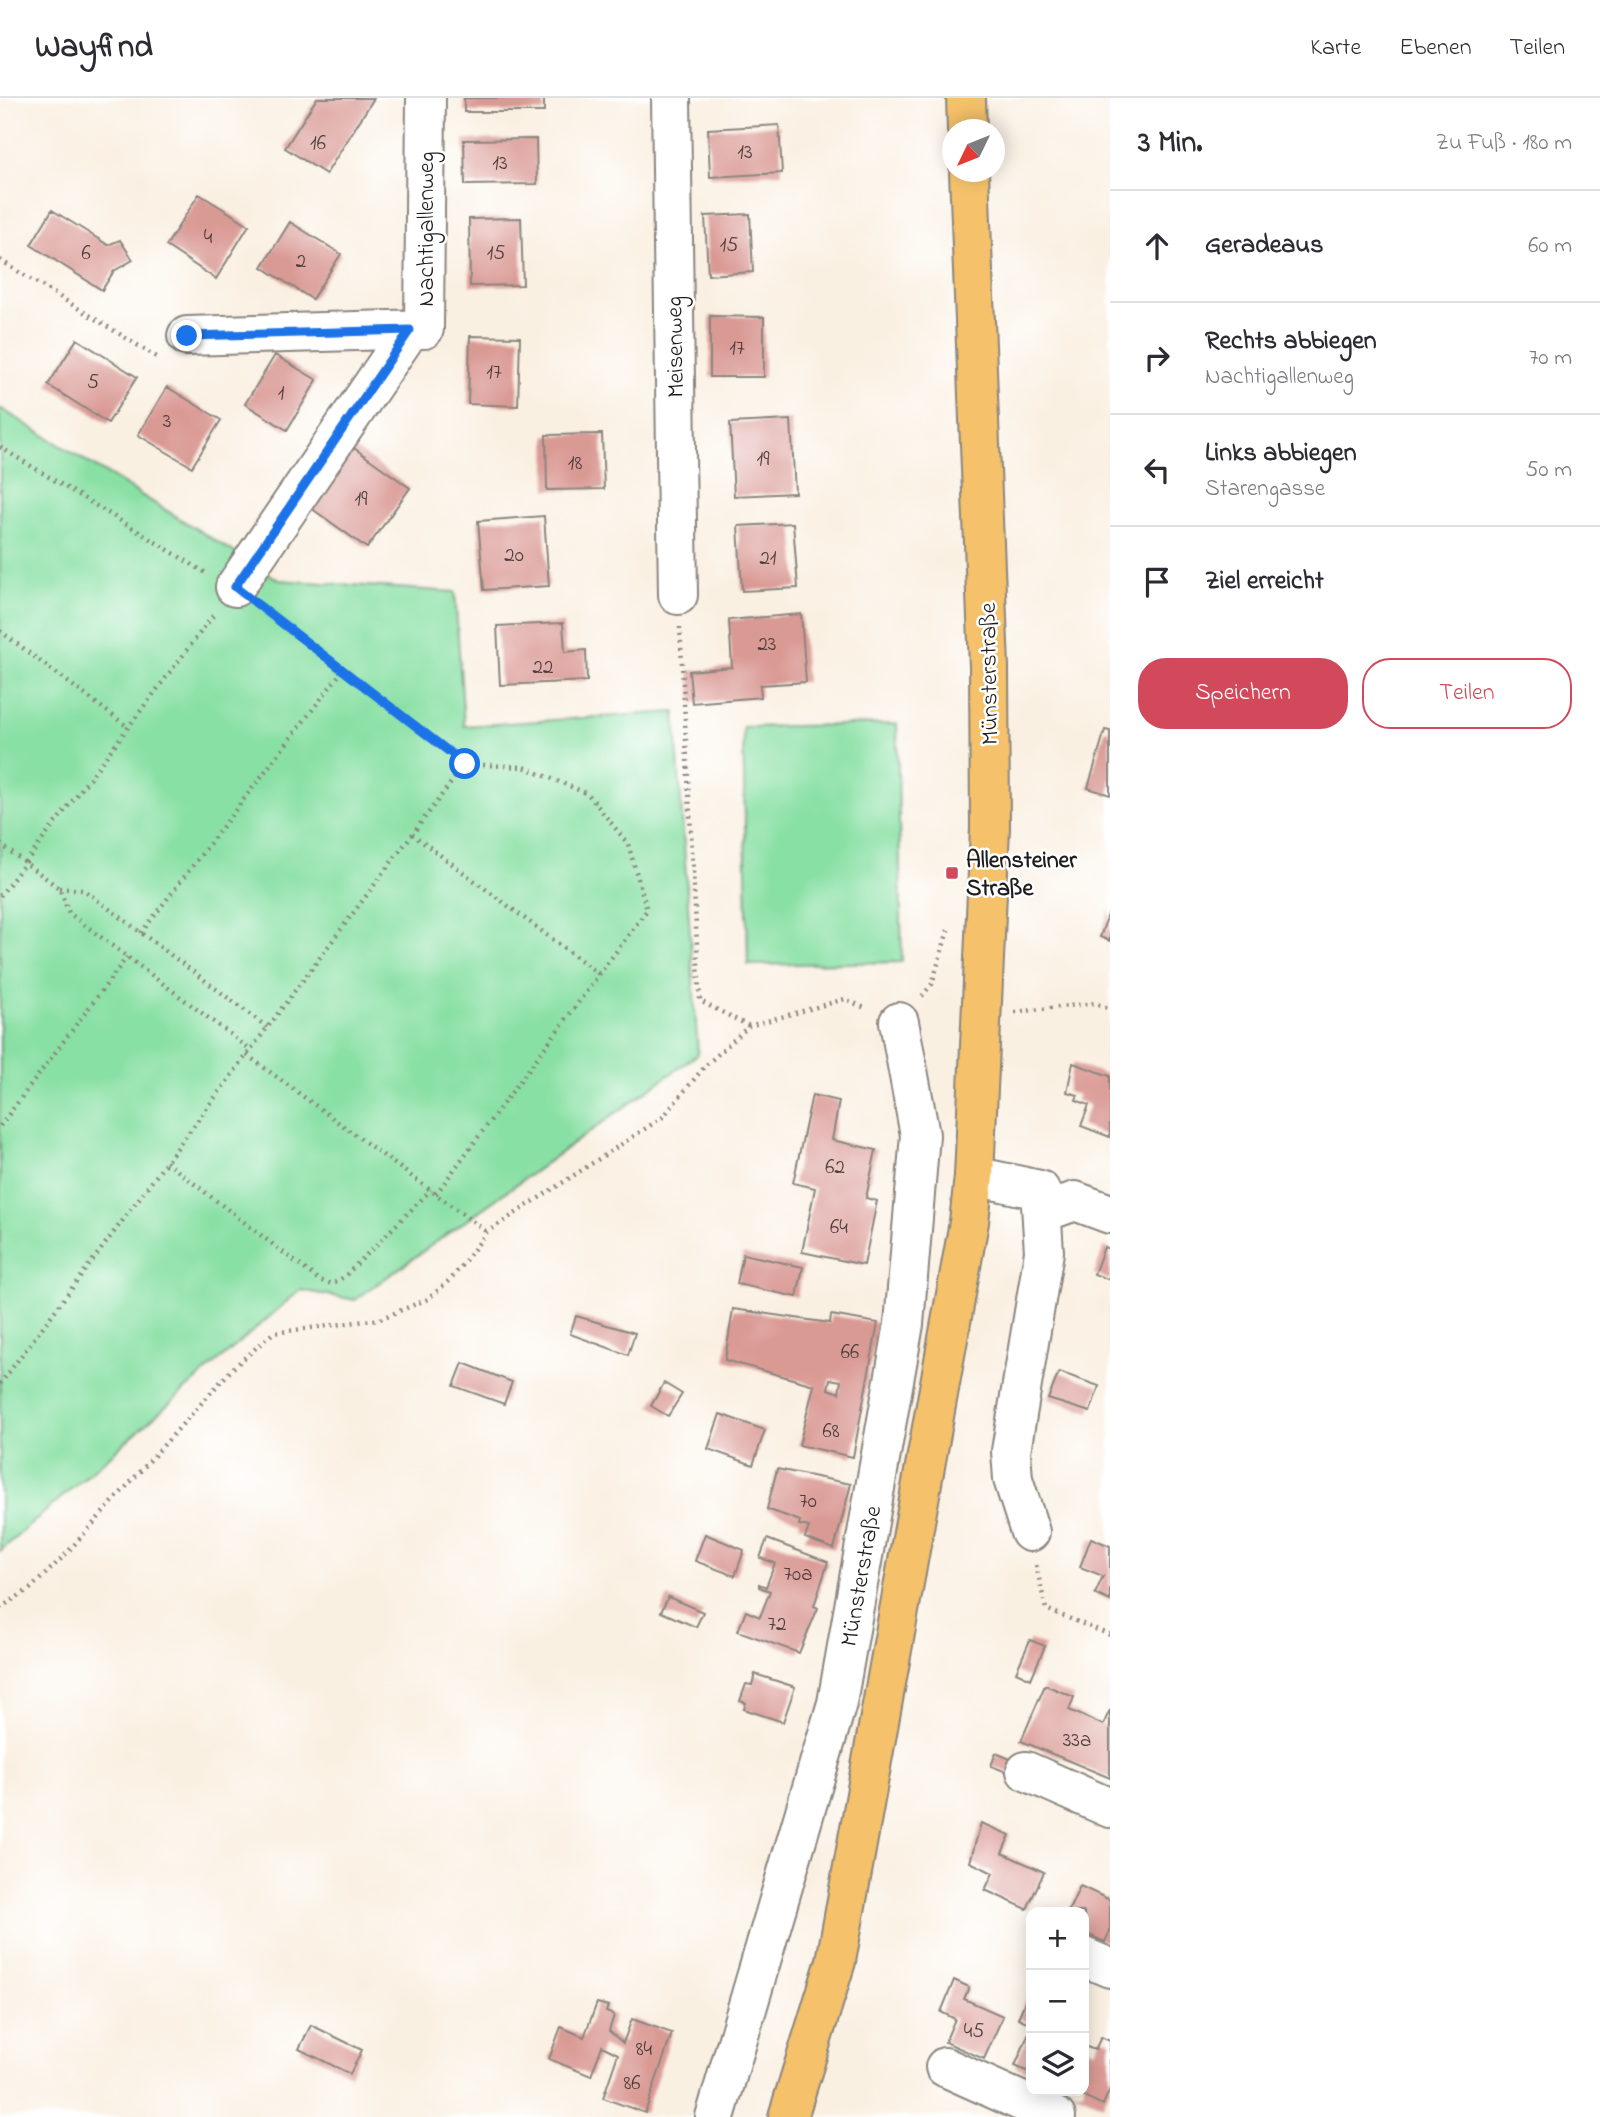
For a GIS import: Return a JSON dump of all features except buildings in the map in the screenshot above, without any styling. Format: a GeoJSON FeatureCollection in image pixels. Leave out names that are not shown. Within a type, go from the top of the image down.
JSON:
{"type":"FeatureCollection","features":[{"type":"Feature","properties":{"kind":"main road"},"geometry":{"type":"LineString","coordinates":[[966,98],[967,119]]}},
{"type":"Feature","properties":{"kind":"main road","name":"Münsterstraße"},"geometry":{"type":"LineString","coordinates":[[789,2117],[836,1961],[969,1222],[974,1175],[988,894],[989,667],[969,182]]}},
{"type":"Feature","properties":{"kind":"street","name":"Nachtigallenweg"},"geometry":{"type":"LineString","coordinates":[[235,587],[410,330],[424,329],[426,98]]}},
{"type":"Feature","properties":{"kind":"street","name":"Meisenweg"},"geometry":{"type":"LineString","coordinates":[[671,98],[678,595]]}},
{"type":"Feature","properties":{"kind":"street"},"geometry":{"type":"LineString","coordinates":[[187,336],[410,330]]}},
{"type":"Feature","properties":{"kind":"street","name":"Münsterstraße"},"geometry":{"type":"LineString","coordinates":[[715,2117],[837,1703],[902,1338],[920,1135],[899,1022]]}},
{"type":"Feature","properties":{"kind":"street"},"geometry":{"type":"LineString","coordinates":[[974,1175],[1040,1190],[1044,1252],[1011,1451],[1013,1479],[1030,1532]]}},
{"type":"Feature","properties":{"kind":"street"},"geometry":{"type":"LineString","coordinates":[[1042,1213],[1075,1201],[1110,1214]]}},
{"type":"Feature","properties":{"kind":"street"},"geometry":{"type":"LineString","coordinates":[[1026,1772],[1110,1808]]}},
{"type":"Feature","properties":{"kind":"street"},"geometry":{"type":"LineString","coordinates":[[1089,1959],[1110,1968]]}},
{"type":"Feature","properties":{"kind":"street"},"geometry":{"type":"LineString","coordinates":[[945,2067],[1056,2117]]}},
{"type":"Feature","properties":{"kind":"path"},"geometry":{"type":"LineString","coordinates":[[0,260],[144,352]]}},
{"type":"Feature","properties":{"kind":"path"},"geometry":{"type":"LineString","coordinates":[[0,447],[208,574],[235,587],[465,764],[524,767],[588,794],[628,844],[647,910],[433,1192],[344,1277],[332,1284],[319,1280],[166,1162]]}},
{"type":"Feature","properties":{"kind":"path"},"geometry":{"type":"LineString","coordinates":[[0,896],[235,587]]}},
{"type":"Feature","properties":{"kind":"path"},"geometry":{"type":"LineString","coordinates":[[678,595],[700,1001],[749,1026]]}},
{"type":"Feature","properties":{"kind":"path"},"geometry":{"type":"LineString","coordinates":[[0,631],[128,727]]}},
{"type":"Feature","properties":{"kind":"path"},"geometry":{"type":"LineString","coordinates":[[141,933],[343,670]]}},
{"type":"Feature","properties":{"kind":"path"},"geometry":{"type":"LineString","coordinates":[[0,1384],[465,764]]}},
{"type":"Feature","properties":{"kind":"path"},"geometry":{"type":"LineString","coordinates":[[412,834],[599,974]]}},
{"type":"Feature","properties":{"kind":"path"},"geometry":{"type":"LineString","coordinates":[[0,844],[59,888],[84,890],[267,1027]]}},
{"type":"Feature","properties":{"kind":"path"},"geometry":{"type":"LineString","coordinates":[[59,888],[69,913],[487,1232]]}},
{"type":"Feature","properties":{"kind":"path"},"geometry":{"type":"LineString","coordinates":[[0,1608],[31,1588],[65,1555],[233,1368],[272,1333],[380,1319],[428,1299],[452,1278],[487,1232],[663,1117],[705,1066],[749,1026],[845,999],[899,1022],[932,984],[956,903],[988,894]]}},
{"type":"Feature","properties":{"kind":"path"},"geometry":{"type":"LineString","coordinates":[[0,1126],[127,957]]}},
{"type":"Feature","properties":{"kind":"path"},"geometry":{"type":"LineString","coordinates":[[981,1016],[1095,1003],[1110,1009]]}},
{"type":"Feature","properties":{"kind":"path"},"geometry":{"type":"LineString","coordinates":[[1030,1532],[1046,1609],[1110,1635]]}},
{"type":"Feature","properties":{"kind":"green space"},"geometry":{"type":"Polygon","coordinates":[[[0,408],[279,580],[455,592],[464,726],[675,712],[698,1054],[355,1300],[300,1290],[0,1551],[0,408]]]}},
{"type":"Feature","properties":{"kind":"green space"},"geometry":{"type":"Polygon","coordinates":[[[897,724],[902,962],[748,965],[743,727],[897,724]]]}},
{"type":"Feature","properties":{"kind":"place","name":"Allensteiner Straße"},"geometry":{"type":"Point","coordinates":[952,873]}},
{"type":"Feature","properties":{"kind":"route"},"geometry":{"type":"LineString","coordinates":[[187,336],[410,330],[235,587],[465,764]]}}]}
